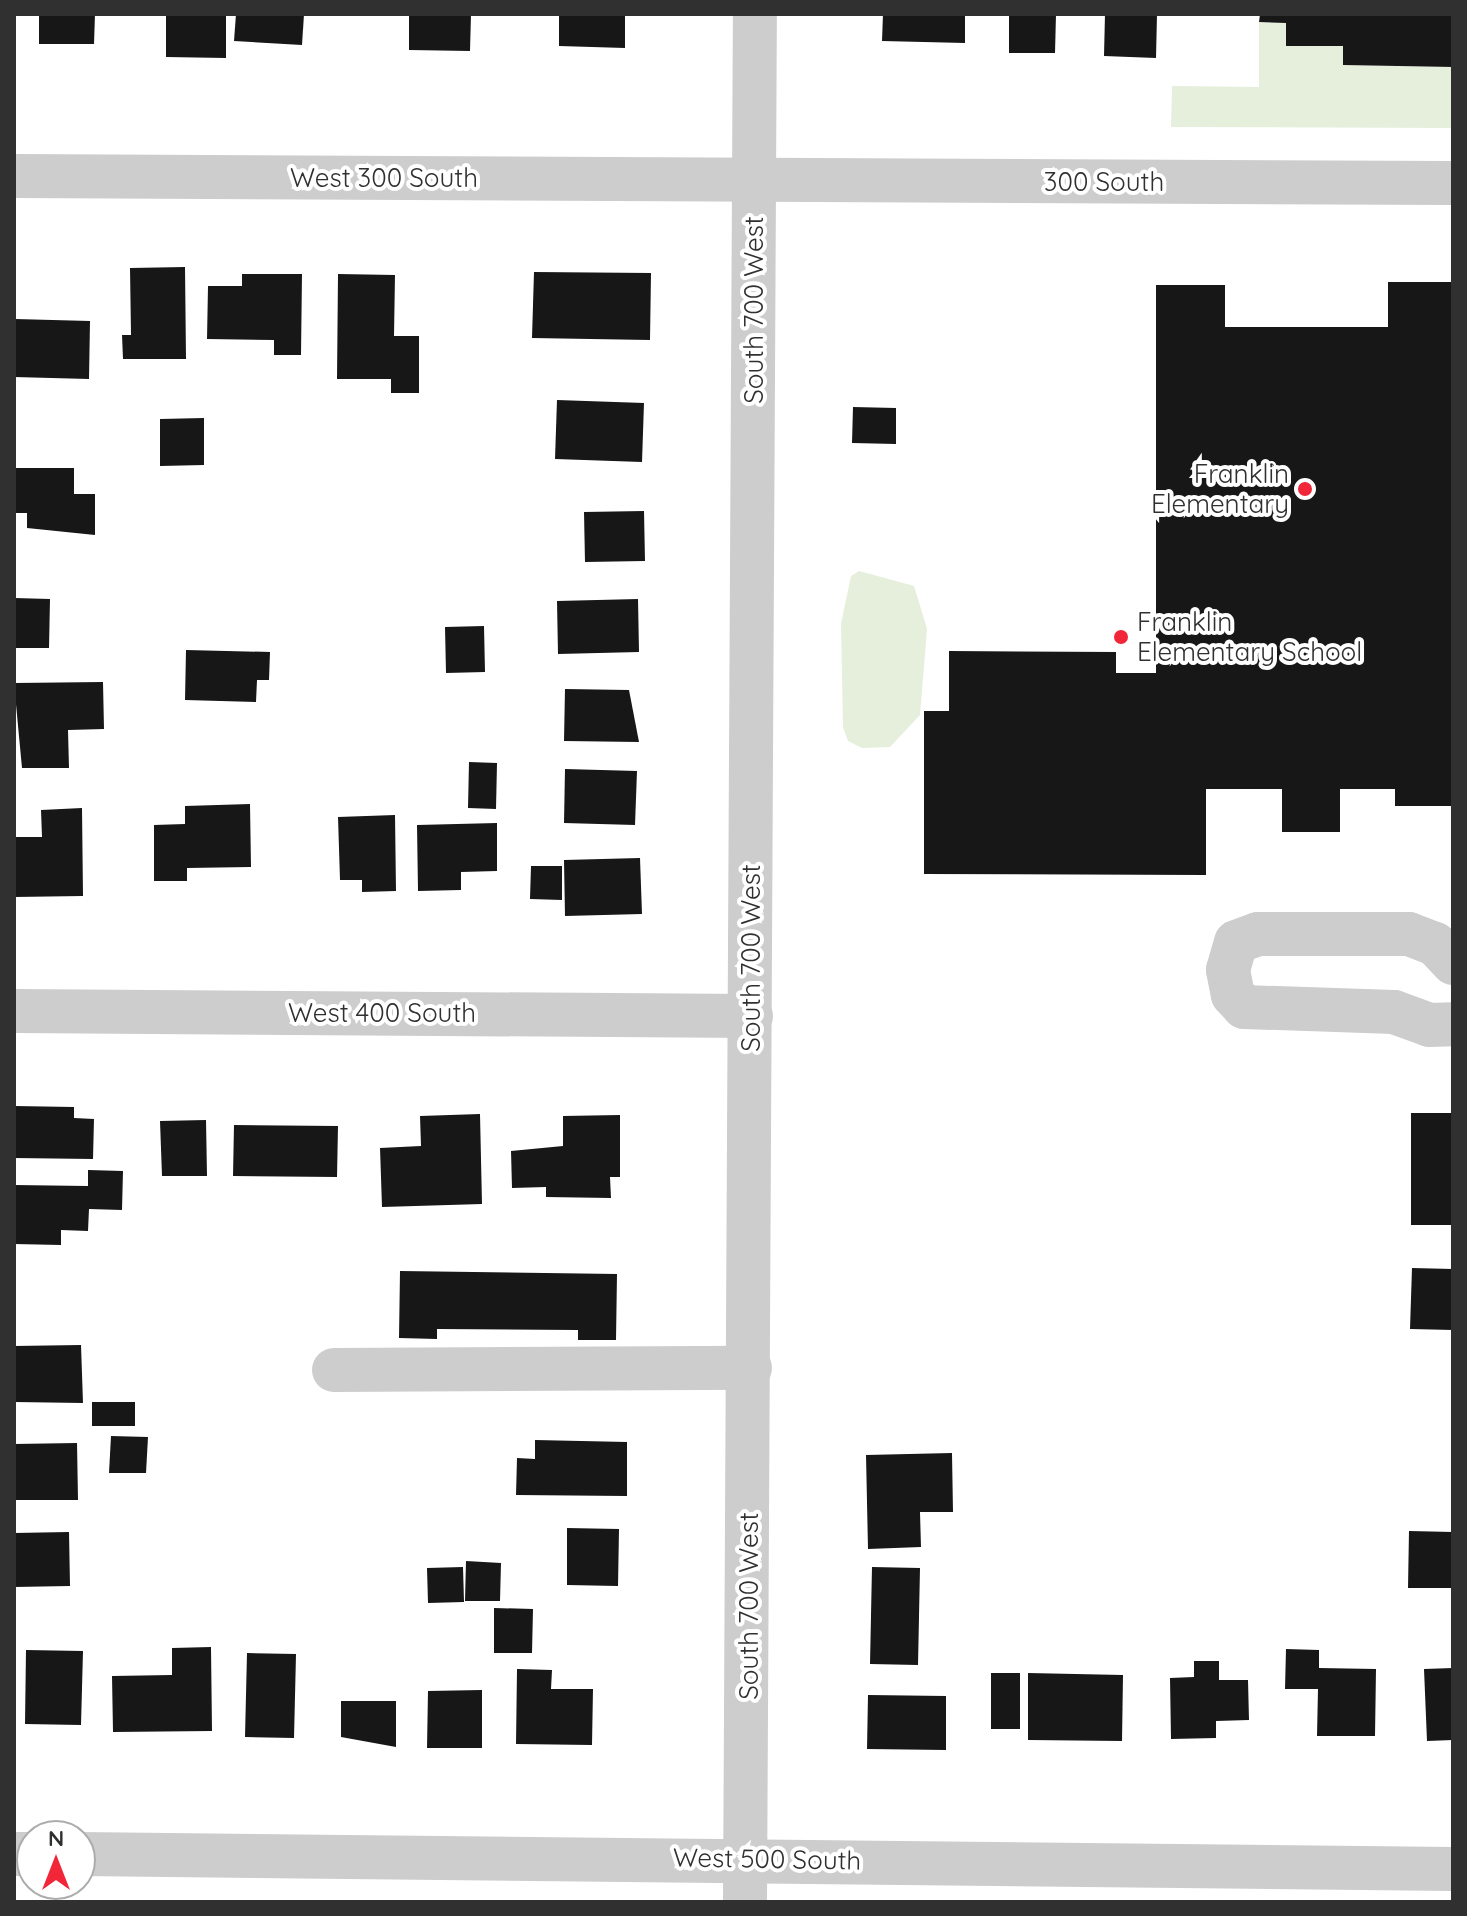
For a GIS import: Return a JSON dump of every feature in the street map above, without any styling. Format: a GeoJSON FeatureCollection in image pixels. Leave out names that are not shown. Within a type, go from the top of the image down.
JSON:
{"type":"FeatureCollection","features":[{"type":"Feature","properties":{"kind":"street","name":"South 700 West"},"geometry":{"type":"LineString","coordinates":[[745,1902],[755,14]]}},
{"type":"Feature","properties":{"kind":"street","name":"West 300 South"},"geometry":{"type":"LineString","coordinates":[[14,176],[754,181]]}},
{"type":"Feature","properties":{"kind":"street","name":"300 South"},"geometry":{"type":"LineString","coordinates":[[754,181],[1453,183]]}},
{"type":"Feature","properties":{"kind":"street"},"geometry":{"type":"LineString","coordinates":[[1441,1025],[1394,1012],[1244,1007],[1233,995],[1228,970],[1236,942],[1258,934],[1381,931],[1435,944],[1453,963]]}},
{"type":"Feature","properties":{"kind":"street","name":"West 400 South"},"geometry":{"type":"LineString","coordinates":[[14,1011],[751,1016]]}},
{"type":"Feature","properties":{"kind":"street"},"geometry":{"type":"LineString","coordinates":[[334,1370],[750,1368]]}},
{"type":"Feature","properties":{"kind":"street","name":"West 500 South"},"geometry":{"type":"LineString","coordinates":[[96,1854],[1453,1869]]}},
{"type":"Feature","properties":{"kind":"green space"},"geometry":{"type":"Polygon","coordinates":[[[1259,22],[1286,23],[1286,46],[1343,46],[1344,65],[1453,67],[1453,128],[1171,127],[1172,86],[1259,87],[1259,22]]]}},
{"type":"Feature","properties":{"kind":"green space"},"geometry":{"type":"Polygon","coordinates":[[[859,571],[914,586],[927,629],[920,715],[890,747],[862,748],[848,741],[843,727],[841,624],[851,576],[859,571]]]}},
{"type":"Feature","properties":{"kind":"building"},"geometry":{"type":"Polygon","coordinates":[[[39,14],[95,14],[94,44],[39,44],[39,14]]]}},
{"type":"Feature","properties":{"kind":"building"},"geometry":{"type":"Polygon","coordinates":[[[166,14],[226,14],[226,58],[166,57],[166,14]]]}},
{"type":"Feature","properties":{"kind":"building"},"geometry":{"type":"Polygon","coordinates":[[[236,14],[304,14],[302,45],[234,41],[236,14]]]}},
{"type":"Feature","properties":{"kind":"building"},"geometry":{"type":"Polygon","coordinates":[[[409,14],[471,14],[470,51],[409,50],[409,14]]]}},
{"type":"Feature","properties":{"kind":"building"},"geometry":{"type":"Polygon","coordinates":[[[559,14],[625,14],[625,48],[559,46],[559,14]]]}},
{"type":"Feature","properties":{"kind":"building"},"geometry":{"type":"Polygon","coordinates":[[[883,14],[965,14],[965,43],[882,41],[883,14]]]}},
{"type":"Feature","properties":{"kind":"building"},"geometry":{"type":"Polygon","coordinates":[[[1009,14],[1056,14],[1055,53],[1009,53],[1009,14]]]}},
{"type":"Feature","properties":{"kind":"building"},"geometry":{"type":"Polygon","coordinates":[[[1105,14],[1157,14],[1156,58],[1104,56],[1105,14]]]}},
{"type":"Feature","properties":{"kind":"building"},"geometry":{"type":"Polygon","coordinates":[[[1260,14],[1453,14],[1453,67],[1343,65],[1343,46],[1286,46],[1286,23],[1259,22],[1260,14]]]}},
{"type":"Feature","properties":{"kind":"building"},"geometry":{"type":"Polygon","coordinates":[[[185,267],[186,359],[123,359],[122,335],[131,335],[130,268],[185,267]]]}},
{"type":"Feature","properties":{"kind":"building"},"geometry":{"type":"Polygon","coordinates":[[[534,272],[651,273],[650,340],[532,338],[534,272]]]}},
{"type":"Feature","properties":{"kind":"building"},"geometry":{"type":"Polygon","coordinates":[[[242,274],[302,274],[301,355],[274,355],[274,340],[207,339],[208,286],[242,286],[242,274]]]}},
{"type":"Feature","properties":{"kind":"building"},"geometry":{"type":"Polygon","coordinates":[[[338,274],[395,275],[394,336],[419,336],[419,393],[391,393],[391,379],[337,379],[338,274]]]}},
{"type":"Feature","properties":{"kind":"building","name":"Franklin Elementary"},"geometry":{"type":"Polygon","coordinates":[[[1388,282],[1453,282],[1453,806],[1395,806],[1395,789],[1340,789],[1340,832],[1282,832],[1282,789],[1206,789],[1206,875],[924,874],[924,711],[949,711],[949,651],[1116,652],[1116,673],[1156,673],[1156,285],[1225,285],[1225,327],[1388,327],[1388,282]]]}},
{"type":"Feature","properties":{"kind":"building"},"geometry":{"type":"Polygon","coordinates":[[[15,319],[90,321],[89,379],[14,377],[15,319]]]}},
{"type":"Feature","properties":{"kind":"building"},"geometry":{"type":"Polygon","coordinates":[[[557,400],[644,403],[642,462],[555,459],[557,400]]]}},
{"type":"Feature","properties":{"kind":"building"},"geometry":{"type":"Polygon","coordinates":[[[853,407],[896,408],[896,444],[852,443],[853,407]]]}},
{"type":"Feature","properties":{"kind":"building"},"geometry":{"type":"Polygon","coordinates":[[[204,418],[204,465],[160,466],[160,419],[204,418]]]}},
{"type":"Feature","properties":{"kind":"building"},"geometry":{"type":"Polygon","coordinates":[[[15,468],[74,468],[74,494],[95,494],[95,535],[27,528],[27,513],[16,513],[15,468]]]}},
{"type":"Feature","properties":{"kind":"building"},"geometry":{"type":"Polygon","coordinates":[[[644,511],[645,561],[585,562],[584,512],[644,511]]]}},
{"type":"Feature","properties":{"kind":"building"},"geometry":{"type":"Polygon","coordinates":[[[14,598],[50,599],[49,648],[14,648],[14,598]]]}},
{"type":"Feature","properties":{"kind":"building"},"geometry":{"type":"Polygon","coordinates":[[[638,599],[639,652],[558,654],[557,601],[638,599]]]}},
{"type":"Feature","properties":{"kind":"building"},"geometry":{"type":"Polygon","coordinates":[[[484,626],[485,672],[446,673],[445,627],[484,626]]]}},
{"type":"Feature","properties":{"kind":"building"},"geometry":{"type":"Polygon","coordinates":[[[186,650],[270,652],[269,680],[257,680],[256,702],[185,700],[186,650]]]}},
{"type":"Feature","properties":{"kind":"building"},"geometry":{"type":"Polygon","coordinates":[[[103,682],[104,729],[68,730],[69,768],[22,768],[14,683],[103,682]]]}},
{"type":"Feature","properties":{"kind":"building"},"geometry":{"type":"Polygon","coordinates":[[[565,689],[629,690],[639,742],[564,741],[565,689]]]}},
{"type":"Feature","properties":{"kind":"building"},"geometry":{"type":"Polygon","coordinates":[[[469,762],[497,763],[496,809],[468,808],[469,762]]]}},
{"type":"Feature","properties":{"kind":"building"},"geometry":{"type":"Polygon","coordinates":[[[565,769],[637,771],[635,825],[564,823],[565,769]]]}},
{"type":"Feature","properties":{"kind":"building"},"geometry":{"type":"Polygon","coordinates":[[[250,804],[251,867],[187,868],[187,881],[154,881],[154,825],[185,824],[185,806],[250,804]]]}},
{"type":"Feature","properties":{"kind":"building"},"geometry":{"type":"Polygon","coordinates":[[[82,808],[83,896],[14,897],[14,837],[42,837],[41,810],[82,808]]]}},
{"type":"Feature","properties":{"kind":"building"},"geometry":{"type":"Polygon","coordinates":[[[395,815],[396,891],[362,892],[362,880],[340,880],[338,817],[395,815]]]}},
{"type":"Feature","properties":{"kind":"building"},"geometry":{"type":"Polygon","coordinates":[[[497,823],[497,871],[461,872],[461,890],[418,891],[417,825],[497,823]]]}},
{"type":"Feature","properties":{"kind":"building"},"geometry":{"type":"Polygon","coordinates":[[[640,858],[642,914],[565,916],[564,860],[640,858]]]}},
{"type":"Feature","properties":{"kind":"building"},"geometry":{"type":"Polygon","coordinates":[[[531,866],[562,866],[562,900],[530,899],[531,866]]]}},
{"type":"Feature","properties":{"kind":"building"},"geometry":{"type":"Polygon","coordinates":[[[14,1106],[74,1107],[74,1118],[94,1119],[93,1159],[14,1158],[14,1106]]]}},
{"type":"Feature","properties":{"kind":"building"},"geometry":{"type":"Polygon","coordinates":[[[1411,1113],[1453,1113],[1453,1225],[1411,1225],[1411,1113]]]}},
{"type":"Feature","properties":{"kind":"building"},"geometry":{"type":"Polygon","coordinates":[[[480,1114],[482,1204],[382,1207],[380,1148],[421,1146],[420,1116],[480,1114]]]}},
{"type":"Feature","properties":{"kind":"building"},"geometry":{"type":"Polygon","coordinates":[[[620,1115],[620,1177],[610,1177],[611,1198],[546,1197],[546,1187],[512,1188],[511,1151],[563,1146],[563,1116],[620,1115]]]}},
{"type":"Feature","properties":{"kind":"building"},"geometry":{"type":"Polygon","coordinates":[[[206,1120],[207,1176],[162,1176],[160,1121],[206,1120]]]}},
{"type":"Feature","properties":{"kind":"building"},"geometry":{"type":"Polygon","coordinates":[[[234,1125],[338,1126],[337,1177],[233,1176],[234,1125]]]}},
{"type":"Feature","properties":{"kind":"building"},"geometry":{"type":"Polygon","coordinates":[[[88,1170],[123,1171],[122,1210],[89,1209],[88,1231],[61,1230],[61,1245],[14,1244],[14,1185],[88,1186],[88,1170]]]}},
{"type":"Feature","properties":{"kind":"building"},"geometry":{"type":"Polygon","coordinates":[[[1412,1268],[1453,1269],[1453,1330],[1410,1329],[1412,1268]]]}},
{"type":"Feature","properties":{"kind":"building"},"geometry":{"type":"Polygon","coordinates":[[[400,1271],[617,1274],[616,1340],[578,1340],[578,1330],[437,1329],[437,1339],[399,1338],[400,1271]]]}},
{"type":"Feature","properties":{"kind":"building"},"geometry":{"type":"Polygon","coordinates":[[[81,1345],[83,1403],[14,1402],[14,1346],[81,1345]]]}},
{"type":"Feature","properties":{"kind":"building"},"geometry":{"type":"Polygon","coordinates":[[[92,1402],[135,1402],[135,1426],[92,1426],[92,1402]]]}},
{"type":"Feature","properties":{"kind":"building"},"geometry":{"type":"Polygon","coordinates":[[[111,1436],[148,1437],[146,1473],[109,1473],[111,1436]]]}},
{"type":"Feature","properties":{"kind":"building"},"geometry":{"type":"Polygon","coordinates":[[[535,1440],[627,1442],[627,1496],[516,1495],[517,1458],[535,1459],[535,1440]]]}},
{"type":"Feature","properties":{"kind":"building"},"geometry":{"type":"Polygon","coordinates":[[[77,1443],[78,1500],[15,1500],[14,1444],[77,1443]]]}},
{"type":"Feature","properties":{"kind":"building"},"geometry":{"type":"Polygon","coordinates":[[[952,1453],[953,1512],[920,1512],[921,1547],[868,1549],[866,1455],[952,1453]]]}},
{"type":"Feature","properties":{"kind":"building"},"geometry":{"type":"Polygon","coordinates":[[[567,1528],[619,1529],[618,1586],[567,1585],[567,1528]]]}},
{"type":"Feature","properties":{"kind":"building"},"geometry":{"type":"Polygon","coordinates":[[[1409,1531],[1453,1532],[1453,1588],[1408,1588],[1409,1531]]]}},
{"type":"Feature","properties":{"kind":"building"},"geometry":{"type":"Polygon","coordinates":[[[69,1532],[70,1586],[14,1587],[14,1533],[69,1532]]]}},
{"type":"Feature","properties":{"kind":"building"},"geometry":{"type":"Polygon","coordinates":[[[466,1561],[501,1563],[500,1601],[465,1601],[466,1561]]]}},
{"type":"Feature","properties":{"kind":"building"},"geometry":{"type":"Polygon","coordinates":[[[463,1567],[464,1602],[428,1603],[427,1568],[463,1567]]]}},
{"type":"Feature","properties":{"kind":"building"},"geometry":{"type":"Polygon","coordinates":[[[872,1567],[920,1568],[918,1665],[870,1664],[872,1567]]]}},
{"type":"Feature","properties":{"kind":"building"},"geometry":{"type":"Polygon","coordinates":[[[494,1608],[533,1609],[532,1653],[494,1653],[494,1608]]]}},
{"type":"Feature","properties":{"kind":"building"},"geometry":{"type":"Polygon","coordinates":[[[211,1647],[212,1731],[113,1732],[112,1676],[172,1675],[172,1648],[211,1647]]]}},
{"type":"Feature","properties":{"kind":"building"},"geometry":{"type":"Polygon","coordinates":[[[1286,1649],[1319,1650],[1319,1668],[1376,1669],[1375,1736],[1317,1736],[1318,1689],[1285,1689],[1286,1649]]]}},
{"type":"Feature","properties":{"kind":"building"},"geometry":{"type":"Polygon","coordinates":[[[26,1650],[83,1651],[81,1725],[25,1724],[26,1650]]]}},
{"type":"Feature","properties":{"kind":"building"},"geometry":{"type":"Polygon","coordinates":[[[247,1653],[296,1654],[294,1738],[245,1737],[247,1653]]]}},
{"type":"Feature","properties":{"kind":"building"},"geometry":{"type":"Polygon","coordinates":[[[1194,1661],[1219,1661],[1219,1680],[1248,1680],[1249,1720],[1216,1721],[1216,1738],[1171,1739],[1170,1678],[1194,1677],[1194,1661]]]}},
{"type":"Feature","properties":{"kind":"building"},"geometry":{"type":"Polygon","coordinates":[[[1453,1668],[1453,1740],[1427,1741],[1424,1669],[1453,1668]]]}},
{"type":"Feature","properties":{"kind":"building"},"geometry":{"type":"Polygon","coordinates":[[[517,1669],[552,1670],[551,1689],[593,1689],[592,1745],[516,1744],[517,1669]]]}},
{"type":"Feature","properties":{"kind":"building"},"geometry":{"type":"Polygon","coordinates":[[[991,1673],[1020,1673],[1020,1729],[991,1729],[991,1673]]]}},
{"type":"Feature","properties":{"kind":"building"},"geometry":{"type":"Polygon","coordinates":[[[1028,1673],[1123,1675],[1122,1741],[1028,1740],[1028,1673]]]}},
{"type":"Feature","properties":{"kind":"building"},"geometry":{"type":"Polygon","coordinates":[[[482,1690],[482,1748],[427,1748],[428,1691],[482,1690]]]}},
{"type":"Feature","properties":{"kind":"building"},"geometry":{"type":"Polygon","coordinates":[[[868,1695],[946,1696],[946,1750],[867,1749],[868,1695]]]}},
{"type":"Feature","properties":{"kind":"building"},"geometry":{"type":"Polygon","coordinates":[[[341,1701],[396,1701],[396,1747],[341,1737],[341,1701]]]}},
{"type":"Feature","properties":{"kind":"place","name":"Franklin Elementary"},"geometry":{"type":"Point","coordinates":[1305,489]}},
{"type":"Feature","properties":{"kind":"place","name":"Franklin Elementary School"},"geometry":{"type":"Point","coordinates":[1121,637]}}]}
